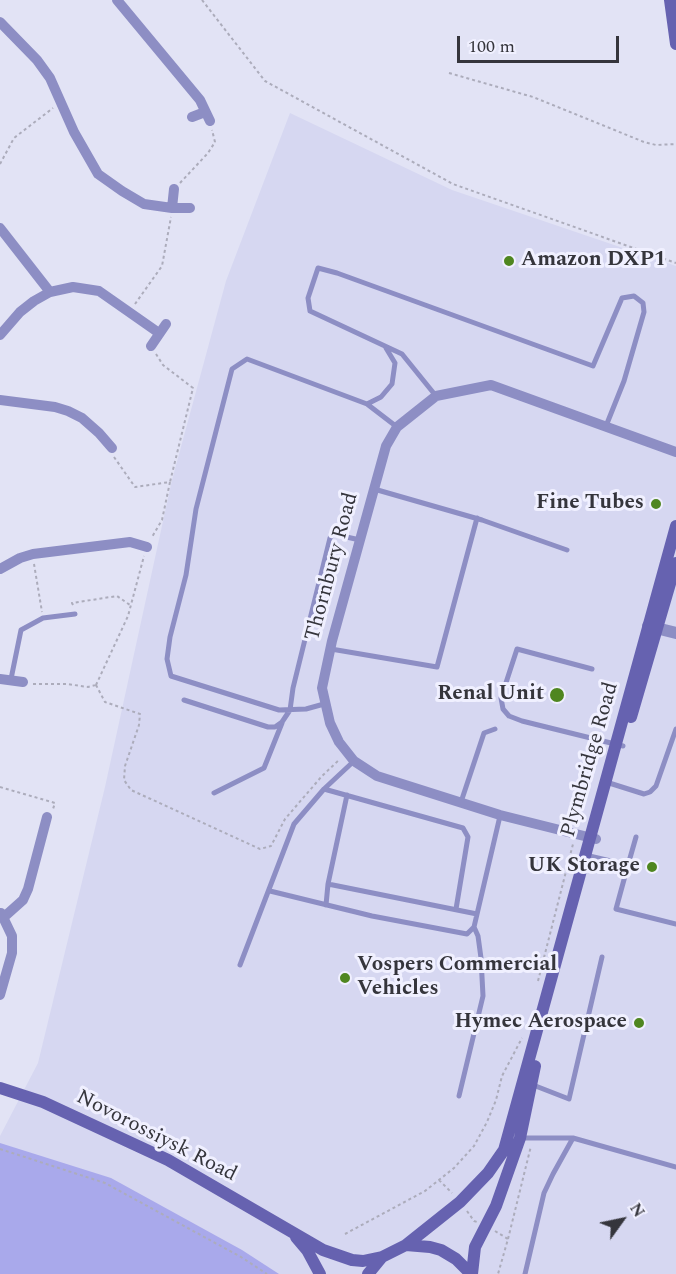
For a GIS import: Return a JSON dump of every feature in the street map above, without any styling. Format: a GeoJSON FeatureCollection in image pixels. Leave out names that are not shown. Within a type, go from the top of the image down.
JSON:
{"type":"FeatureCollection","features":[{"type":"Feature","properties":{"kind":"main road"},"geometry":{"type":"LineString","coordinates":[[670,0],[676,44]]}},
{"type":"Feature","properties":{"kind":"main road","name":"Plymbridge Road"},"geometry":{"type":"LineString","coordinates":[[382,1257],[406,1245],[450,1211],[488,1173],[504,1150],[526,1083],[592,838],[653,627],[676,526]]}},
{"type":"Feature","properties":{"kind":"main road","name":"Plymbridge Road"},"geometry":{"type":"LineString","coordinates":[[653,627],[675,569]]}},
{"type":"Feature","properties":{"kind":"main road","name":"Plymbridge Road"},"geometry":{"type":"LineString","coordinates":[[472,1274],[475,1247],[496,1206],[519,1138],[526,1083]]}},
{"type":"Feature","properties":{"kind":"main road","name":"Novorossiysk Road"},"geometry":{"type":"LineString","coordinates":[[0,1088],[43,1102],[168,1161],[323,1250],[352,1260],[363,1261],[382,1257]]}},
{"type":"Feature","properties":{"kind":"main road","name":"Novorossiysk Road"},"geometry":{"type":"LineString","coordinates":[[290,1229],[307,1250],[320,1274]]}},
{"type":"Feature","properties":{"kind":"main road"},"geometry":{"type":"LineString","coordinates":[[406,1245],[441,1250],[456,1259],[472,1274]]}},
{"type":"Feature","properties":{"kind":"main road"},"geometry":{"type":"LineString","coordinates":[[368,1274],[382,1257]]}},
{"type":"Feature","properties":{"kind":"street"},"geometry":{"type":"LineString","coordinates":[[117,0],[200,100],[208,117],[192,117]]}},
{"type":"Feature","properties":{"kind":"street"},"geometry":{"type":"LineString","coordinates":[[0,22],[37,60],[50,78],[98,174],[144,204],[190,208]]}},
{"type":"Feature","properties":{"kind":"street"},"geometry":{"type":"LineString","coordinates":[[172,208],[174,189]]}},
{"type":"Feature","properties":{"kind":"street"},"geometry":{"type":"LineString","coordinates":[[0,228],[50,292]]}},
{"type":"Feature","properties":{"kind":"street"},"geometry":{"type":"LineString","coordinates":[[0,335],[33,301],[50,292],[73,287],[88,288],[99,291],[162,328],[151,346]]}},
{"type":"Feature","properties":{"kind":"street","name":"Thornbury Road"},"geometry":{"type":"LineString","coordinates":[[592,838],[500,815],[377,776],[350,757],[330,723],[322,688],[386,446],[397,427],[436,396],[491,385],[676,452]]}},
{"type":"Feature","properties":{"kind":"street"},"geometry":{"type":"LineString","coordinates":[[0,400],[55,407],[68,411],[82,418],[112,448]]}},
{"type":"Feature","properties":{"kind":"street"},"geometry":{"type":"LineString","coordinates":[[0,568],[33,554],[130,542],[147,547]]}},
{"type":"Feature","properties":{"kind":"street"},"geometry":{"type":"LineString","coordinates":[[653,627],[676,633]]}},
{"type":"Feature","properties":{"kind":"street"},"geometry":{"type":"LineString","coordinates":[[6,679],[23,682]]}},
{"type":"Feature","properties":{"kind":"street"},"geometry":{"type":"LineString","coordinates":[[0,995],[12,953],[12,936],[2,915],[23,900],[47,817]]}},
{"type":"Feature","properties":{"kind":"lane"},"geometry":{"type":"LineString","coordinates":[[436,396],[402,354],[310,311],[308,298],[318,268],[593,366],[622,298],[634,296],[643,303],[644,312],[624,381],[606,427]]}},
{"type":"Feature","properties":{"kind":"lane"},"geometry":{"type":"LineString","coordinates":[[367,404],[381,397],[392,384],[395,363],[385,346]]}},
{"type":"Feature","properties":{"kind":"lane"},"geometry":{"type":"LineString","coordinates":[[324,704],[306,709],[279,710],[171,676],[167,659],[170,637],[186,575],[196,509],[232,369],[247,359],[367,404],[397,427]]}},
{"type":"Feature","properties":{"kind":"lane"},"geometry":{"type":"LineString","coordinates":[[374,489],[477,518],[567,550]]}},
{"type":"Feature","properties":{"kind":"lane"},"geometry":{"type":"LineString","coordinates":[[331,648],[437,667],[477,518]]}},
{"type":"Feature","properties":{"kind":"lane"},"geometry":{"type":"LineString","coordinates":[[214,793],[264,768],[282,722],[290,710],[293,688],[330,538],[333,534],[360,540]]}},
{"type":"Feature","properties":{"kind":"lane"},"geometry":{"type":"LineString","coordinates":[[6,679],[21,630],[42,618],[75,614]]}},
{"type":"Feature","properties":{"kind":"lane"},"geometry":{"type":"LineString","coordinates":[[592,669],[516,649],[501,698],[503,709],[509,716],[522,722],[619,746]]}},
{"type":"Feature","properties":{"kind":"lane"},"geometry":{"type":"LineString","coordinates":[[184,700],[268,727],[275,727],[282,722]]}},
{"type":"Feature","properties":{"kind":"lane"},"geometry":{"type":"LineString","coordinates":[[461,802],[484,733],[495,729]]}},
{"type":"Feature","properties":{"kind":"lane"},"geometry":{"type":"LineString","coordinates":[[608,783],[644,794],[650,792],[656,786],[676,729]]}},
{"type":"Feature","properties":{"kind":"lane"},"geometry":{"type":"LineString","coordinates":[[240,965],[294,824],[350,757]]}},
{"type":"Feature","properties":{"kind":"lane"},"geometry":{"type":"LineString","coordinates":[[324,789],[463,828],[468,837],[456,909]]}},
{"type":"Feature","properties":{"kind":"lane"},"geometry":{"type":"LineString","coordinates":[[326,905],[328,884],[347,795]]}},
{"type":"Feature","properties":{"kind":"lane"},"geometry":{"type":"LineString","coordinates":[[270,891],[467,934],[474,927],[500,815]]}},
{"type":"Feature","properties":{"kind":"lane"},"geometry":{"type":"LineString","coordinates":[[636,837],[616,909],[676,924]]}},
{"type":"Feature","properties":{"kind":"lane"},"geometry":{"type":"LineString","coordinates":[[588,856],[628,865]]}},
{"type":"Feature","properties":{"kind":"lane"},"geometry":{"type":"LineString","coordinates":[[328,884],[477,914]]}},
{"type":"Feature","properties":{"kind":"lane"},"geometry":{"type":"LineString","coordinates":[[459,1096],[483,996],[481,958],[478,936],[474,927]]}},
{"type":"Feature","properties":{"kind":"lane"},"geometry":{"type":"LineString","coordinates":[[526,1083],[569,1099],[602,957]]}},
{"type":"Feature","properties":{"kind":"lane"},"geometry":{"type":"LineString","coordinates":[[519,1138],[573,1138],[676,1167]]}},
{"type":"Feature","properties":{"kind":"lane"},"geometry":{"type":"LineString","coordinates":[[525,1274],[544,1193],[573,1138]]}},
{"type":"Feature","properties":{"kind":"path"},"geometry":{"type":"LineString","coordinates":[[201,0],[265,81],[453,184],[676,263]]}},
{"type":"Feature","properties":{"kind":"path"},"geometry":{"type":"LineString","coordinates":[[449,73],[533,97],[644,142],[656,145],[676,144]]}},
{"type":"Feature","properties":{"kind":"path"},"geometry":{"type":"LineString","coordinates":[[0,164],[14,138],[61,102]]}},
{"type":"Feature","properties":{"kind":"path"},"geometry":{"type":"LineString","coordinates":[[174,189],[200,164],[215,142]]}},
{"type":"Feature","properties":{"kind":"path"},"geometry":{"type":"LineString","coordinates":[[130,311],[162,266],[172,208]]}},
{"type":"Feature","properties":{"kind":"path"},"geometry":{"type":"LineString","coordinates":[[151,346],[164,365],[193,388],[170,482]]}},
{"type":"Feature","properties":{"kind":"path"},"geometry":{"type":"LineString","coordinates":[[33,554],[42,618]]}},
{"type":"Feature","properties":{"kind":"path"},"geometry":{"type":"LineString","coordinates":[[75,614],[72,603],[117,597],[130,605]]}},
{"type":"Feature","properties":{"kind":"path"},"geometry":{"type":"LineString","coordinates":[[23,682],[25,684],[67,684],[88,687],[96,685],[105,702],[140,714],[139,725],[125,766],[124,780],[131,790],[260,849],[271,846],[285,819],[322,776],[350,757]]}},
{"type":"Feature","properties":{"kind":"path"},"geometry":{"type":"LineString","coordinates":[[0,787],[55,803],[52,814],[47,817]]}},
{"type":"Feature","properties":{"kind":"path"},"geometry":{"type":"LineString","coordinates":[[536,989],[575,835]]}},
{"type":"Feature","properties":{"kind":"path"},"geometry":{"type":"LineString","coordinates":[[345,1234],[426,1191],[454,1168],[474,1146],[496,1100],[502,1076],[524,1035]]}},
{"type":"Feature","properties":{"kind":"path"},"geometry":{"type":"LineString","coordinates":[[508,1239],[532,1138]]}},
{"type":"Feature","properties":{"kind":"path"},"geometry":{"type":"LineString","coordinates":[[0,1149],[105,1183],[242,1257],[267,1274]]}},
{"type":"Feature","properties":{"kind":"shaded area"},"geometry":{"type":"Polygon","coordinates":[[[290,113],[452,190],[676,266],[676,1274],[0,1274],[0,1136],[38,1063],[105,787],[172,480],[226,281],[290,113]]]}},
{"type":"Feature","properties":{"kind":"shaded area"},"geometry":{"type":"Polygon","coordinates":[[[0,1143],[111,1178],[242,1250],[279,1274],[0,1274],[0,1143]]]}},
{"type":"Feature","properties":{"kind":"place","name":"Amazon DXP1"},"geometry":{"type":"Point","coordinates":[509,261]}},
{"type":"Feature","properties":{"kind":"place","name":"Fine Tubes"},"geometry":{"type":"Point","coordinates":[656,504]}},
{"type":"Feature","properties":{"kind":"place","name":"Renal Unit"},"geometry":{"type":"Point","coordinates":[557,695]}},
{"type":"Feature","properties":{"kind":"place","name":"UK Storage"},"geometry":{"type":"Point","coordinates":[652,867]}},
{"type":"Feature","properties":{"kind":"place","name":"Vospers Commercial Vehicles"},"geometry":{"type":"Point","coordinates":[345,978]}},
{"type":"Feature","properties":{"kind":"place","name":"Hymec Aerospace"},"geometry":{"type":"Point","coordinates":[639,1023]}}]}
